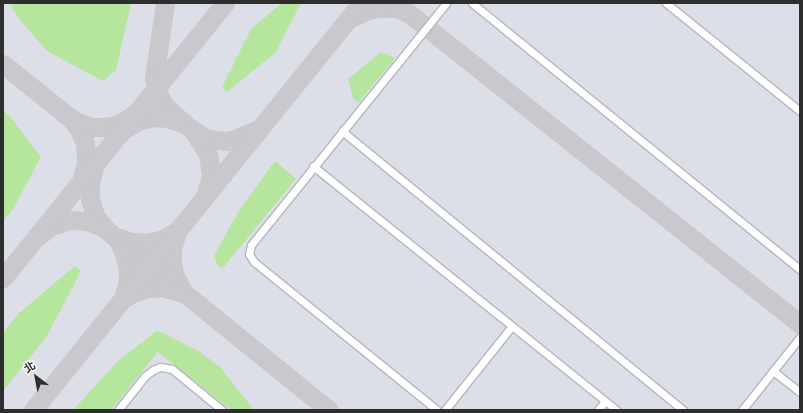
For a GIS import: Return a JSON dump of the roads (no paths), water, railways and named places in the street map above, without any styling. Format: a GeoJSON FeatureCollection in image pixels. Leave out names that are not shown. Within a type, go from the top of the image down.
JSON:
{"type":"FeatureCollection","features":[{"type":"Feature","properties":{"kind":"lane"},"geometry":{"type":"LineString","coordinates":[[437,410],[254,262],[249,254],[251,245],[313,166],[446,3]]}},
{"type":"Feature","properties":{"kind":"lane"},"geometry":{"type":"LineString","coordinates":[[472,3],[800,270]]}},
{"type":"Feature","properties":{"kind":"lane"},"geometry":{"type":"LineString","coordinates":[[666,3],[800,110]]}},
{"type":"Feature","properties":{"kind":"lane"},"geometry":{"type":"LineString","coordinates":[[342,131],[683,410]]}},
{"type":"Feature","properties":{"kind":"lane"},"geometry":{"type":"LineString","coordinates":[[313,166],[617,410]]}},
{"type":"Feature","properties":{"kind":"lane"},"geometry":{"type":"LineString","coordinates":[[445,410],[512,326]]}},
{"type":"Feature","properties":{"kind":"lane"},"geometry":{"type":"LineString","coordinates":[[742,410],[800,337]]}},
{"type":"Feature","properties":{"kind":"lane"},"geometry":{"type":"LineString","coordinates":[[118,410],[145,376],[160,367],[172,369],[222,410]]}},
{"type":"Feature","properties":{"kind":"lane"},"geometry":{"type":"LineString","coordinates":[[773,371],[800,392]]}},
{"type":"Feature","properties":{"kind":"lane"},"geometry":{"type":"LineString","coordinates":[[598,410],[605,401]]}}]}
